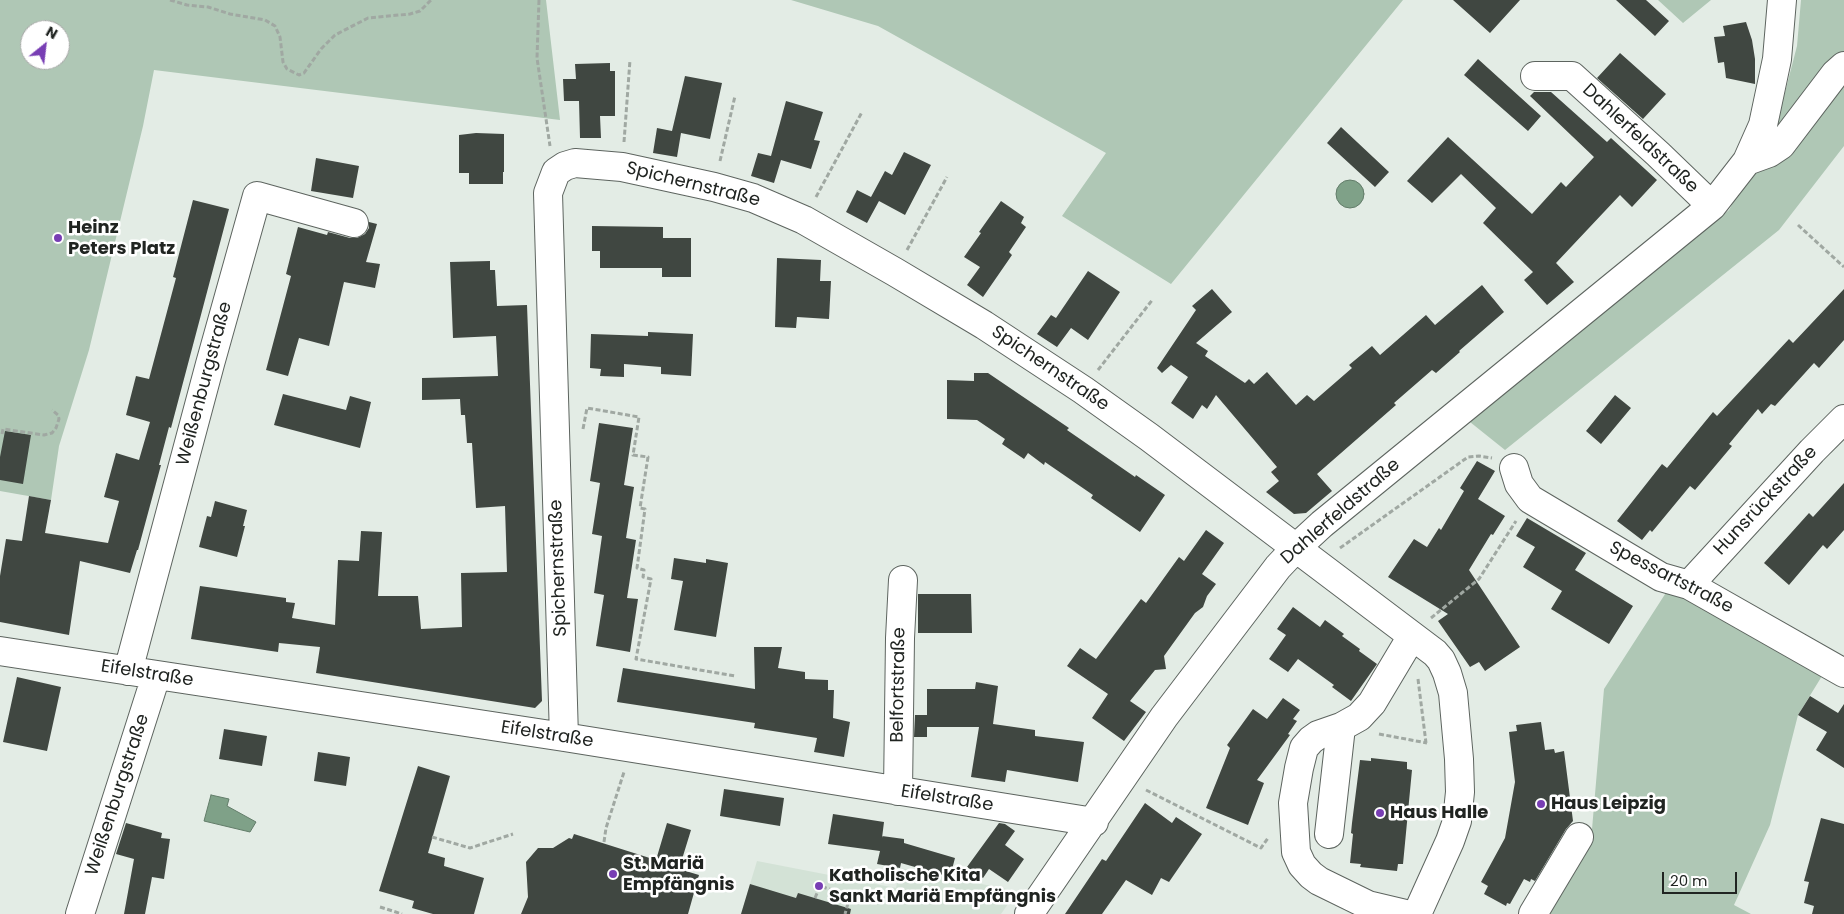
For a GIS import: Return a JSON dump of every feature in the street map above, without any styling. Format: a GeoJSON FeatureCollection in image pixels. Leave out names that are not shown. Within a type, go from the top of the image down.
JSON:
{"type":"FeatureCollection","features":[{"type":"Feature","properties":{"kind":"street","name":"Dahlerfeldstraße"},"geometry":{"type":"LineString","coordinates":[[1029,914],[1164,718],[1278,567],[1296,548],[1322,524],[1712,206],[1747,160],[1763,125],[1777,59],[1782,0]]}},
{"type":"Feature","properties":{"kind":"street"},"geometry":{"type":"LineString","coordinates":[[1747,160],[1769,153],[1781,145],[1835,74],[1844,66]]}},
{"type":"Feature","properties":{"kind":"street","name":"Dahlerfeldstraße"},"geometry":{"type":"LineString","coordinates":[[1535,76],[1572,76],[1712,206]]}},
{"type":"Feature","properties":{"kind":"street","name":"Spichernstraße"},"geometry":{"type":"LineString","coordinates":[[564,737],[548,193],[556,172],[565,166],[575,163],[622,167],[714,187],[753,198],[804,220],[984,325],[1083,390],[1149,437],[1435,654],[1441,660],[1448,673],[1453,693],[1460,792],[1457,821],[1450,841],[1417,914]]}},
{"type":"Feature","properties":{"kind":"street","name":"Weißenburgstraße"},"geometry":{"type":"LineString","coordinates":[[128,671],[256,196],[354,223]]}},
{"type":"Feature","properties":{"kind":"street","name":"Hunsrückstraße"},"geometry":{"type":"LineString","coordinates":[[1689,585],[1812,451],[1844,419]]}},
{"type":"Feature","properties":{"kind":"street","name":"Spessartstraße"},"geometry":{"type":"LineString","coordinates":[[1514,468],[1519,484],[1530,499],[1661,577],[1689,585],[1844,673]]}},
{"type":"Feature","properties":{"kind":"street","name":"Belfortstraße"},"geometry":{"type":"LineString","coordinates":[[898,791],[900,638],[903,580]]}},
{"type":"Feature","properties":{"kind":"street"},"geometry":{"type":"LineString","coordinates":[[1406,914],[1361,902],[1311,875],[1302,865],[1296,852],[1293,803],[1304,748],[1318,735],[1341,727],[1358,717],[1372,702],[1412,636]]}},
{"type":"Feature","properties":{"kind":"street","name":"Eifelstraße"},"geometry":{"type":"LineString","coordinates":[[0,651],[564,737],[1094,822]]}},
{"type":"Feature","properties":{"kind":"street","name":"Weißenburgstraße"},"geometry":{"type":"LineString","coordinates":[[80,914],[156,676]]}},
{"type":"Feature","properties":{"kind":"street"},"geometry":{"type":"LineString","coordinates":[[1329,834],[1341,727]]}},
{"type":"Feature","properties":{"kind":"street"},"geometry":{"type":"LineString","coordinates":[[1532,914],[1579,838]]}},
{"type":"Feature","properties":{"kind":"path"},"geometry":{"type":"LineString","coordinates":[[170,0],[265,20],[275,26],[280,37],[283,62],[287,69],[299,75],[304,73],[321,49],[335,35],[368,18],[410,14],[420,11],[431,0]]}},
{"type":"Feature","properties":{"kind":"path"},"geometry":{"type":"LineString","coordinates":[[536,0],[540,6]]}},
{"type":"Feature","properties":{"kind":"path"},"geometry":{"type":"LineString","coordinates":[[540,0],[538,58],[548,138],[556,172]]}},
{"type":"Feature","properties":{"kind":"path"},"geometry":{"type":"LineString","coordinates":[[622,167],[630,60]]}},
{"type":"Feature","properties":{"kind":"path"},"geometry":{"type":"LineString","coordinates":[[714,187],[735,96]]}},
{"type":"Feature","properties":{"kind":"path"},"geometry":{"type":"LineString","coordinates":[[804,220],[862,112]]}},
{"type":"Feature","properties":{"kind":"path"},"geometry":{"type":"LineString","coordinates":[[895,272],[947,176]]}},
{"type":"Feature","properties":{"kind":"path"},"geometry":{"type":"LineString","coordinates":[[1798,226],[1844,266]]}},
{"type":"Feature","properties":{"kind":"path"},"geometry":{"type":"LineString","coordinates":[[1083,390],[1152,299]]}},
{"type":"Feature","properties":{"kind":"path"},"geometry":{"type":"LineString","coordinates":[[554,428],[583,431],[587,408],[639,417],[633,455],[648,456],[640,508],[646,509],[636,568],[644,570],[644,578],[651,579],[636,659],[735,676]]}},
{"type":"Feature","properties":{"kind":"path"},"geometry":{"type":"LineString","coordinates":[[2,434],[3,429],[44,435],[52,433],[59,419],[58,415],[52,410]]}},
{"type":"Feature","properties":{"kind":"path"},"geometry":{"type":"LineString","coordinates":[[1317,565],[1468,457],[1487,457],[1514,468]]}},
{"type":"Feature","properties":{"kind":"path"},"geometry":{"type":"LineString","coordinates":[[1412,636],[1479,579],[1530,499]]}},
{"type":"Feature","properties":{"kind":"path"},"geometry":{"type":"LineString","coordinates":[[1417,675],[1426,743]]}},
{"type":"Feature","properties":{"kind":"path"},"geometry":{"type":"LineString","coordinates":[[1341,727],[1426,743],[1459,760]]}},
{"type":"Feature","properties":{"kind":"path"},"geometry":{"type":"LineString","coordinates":[[604,842],[606,828],[631,748]]}},
{"type":"Feature","properties":{"kind":"path"},"geometry":{"type":"LineString","coordinates":[[1125,775],[1154,795],[1261,848],[1293,803]]}},
{"type":"Feature","properties":{"kind":"path"},"geometry":{"type":"LineString","coordinates":[[432,837],[470,848],[513,834]]}},
{"type":"Feature","properties":{"kind":"path"},"geometry":{"type":"LineString","coordinates":[[815,898],[820,886],[850,896],[845,914]]}},
{"type":"Feature","properties":{"kind":"path"},"geometry":{"type":"LineString","coordinates":[[380,907],[402,914]]}},
{"type":"Feature","properties":{"kind":"shaded area"},"geometry":{"type":"Polygon","coordinates":[[[0,0],[546,0],[560,120],[154,70],[143,126],[89,350],[59,446],[51,500],[0,491],[0,0]]]}},
{"type":"Feature","properties":{"kind":"shaded area"},"geometry":{"type":"Polygon","coordinates":[[[791,0],[1403,0],[1171,284],[1062,216],[1106,153],[878,26],[791,0]]]}},
{"type":"Feature","properties":{"kind":"shaded area"},"geometry":{"type":"Polygon","coordinates":[[[1658,0],[1711,0],[1683,23],[1658,0]]]}},
{"type":"Feature","properties":{"kind":"shaded area"},"geometry":{"type":"Polygon","coordinates":[[[1801,0],[1844,0],[1844,146],[1779,230],[1505,450],[1470,422],[1729,210],[1777,123],[1797,46],[1801,0]]]}},
{"type":"Feature","properties":{"kind":"shaded area"},"geometry":{"type":"Polygon","coordinates":[[[1350,180],[1360,184],[1364,194],[1360,204],[1350,208],[1340,204],[1336,194],[1340,184],[1350,180]]]}},
{"type":"Feature","properties":{"kind":"shaded area"},"geometry":{"type":"Polygon","coordinates":[[[1669,588],[1822,676],[1798,715],[1770,825],[1734,905],[1751,914],[1545,914],[1591,841],[1604,689],[1669,588]]]}},
{"type":"Feature","properties":{"kind":"shaded area"},"geometry":{"type":"Polygon","coordinates":[[[211,795],[229,799],[227,806],[256,822],[250,832],[204,821],[211,795]]]}},
{"type":"Feature","properties":{"kind":"shaded area","name":"Katholische Kita Sankt Mariä Empfängnis"},"geometry":{"type":"Polygon","coordinates":[[[757,861],[896,888],[900,868],[1017,891],[1001,914],[741,914],[757,861]]]}},
{"type":"Feature","properties":{"kind":"building"},"geometry":{"type":"Polygon","coordinates":[[[1453,0],[1520,0],[1490,33],[1453,0]]]}},
{"type":"Feature","properties":{"kind":"building"},"geometry":{"type":"Polygon","coordinates":[[[1616,0],[1646,0],[1669,21],[1655,36],[1616,0]]]}},
{"type":"Feature","properties":{"kind":"building"},"geometry":{"type":"Polygon","coordinates":[[[1746,22],[1752,40],[1755,59],[1755,84],[1726,78],[1724,62],[1718,63],[1714,37],[1725,36],[1723,26],[1746,22]]]}},
{"type":"Feature","properties":{"kind":"building"},"geometry":{"type":"Polygon","coordinates":[[[1620,53],[1666,94],[1643,119],[1597,78],[1620,53]]]}},
{"type":"Feature","properties":{"kind":"building"},"geometry":{"type":"Polygon","coordinates":[[[1478,59],[1541,116],[1528,131],[1464,75],[1478,59]]]}},
{"type":"Feature","properties":{"kind":"building"},"geometry":{"type":"Polygon","coordinates":[[[610,63],[610,71],[615,71],[615,116],[600,116],[601,138],[580,138],[579,101],[564,101],[563,79],[576,79],[575,64],[610,63]]]}},
{"type":"Feature","properties":{"kind":"building"},"geometry":{"type":"Polygon","coordinates":[[[685,76],[722,83],[710,139],[681,133],[677,157],[653,153],[657,128],[672,131],[685,76]]]}},
{"type":"Feature","properties":{"kind":"building"},"geometry":{"type":"Polygon","coordinates":[[[1534,92],[1551,92],[1607,142],[1611,138],[1657,180],[1632,207],[1620,195],[1556,263],[1574,282],[1547,305],[1524,280],[1533,272],[1483,223],[1496,208],[1461,174],[1432,203],[1407,181],[1448,137],[1532,214],[1561,182],[1566,187],[1594,157],[1530,96],[1534,92]]]}},
{"type":"Feature","properties":{"kind":"building"},"geometry":{"type":"Polygon","coordinates":[[[786,101],[823,112],[814,140],[820,141],[811,169],[781,160],[774,183],[751,176],[758,153],[771,156],[786,101]]]}},
{"type":"Feature","properties":{"kind":"building"},"geometry":{"type":"Polygon","coordinates":[[[1341,127],[1389,172],[1375,187],[1327,143],[1341,127]]]}},
{"type":"Feature","properties":{"kind":"building"},"geometry":{"type":"Polygon","coordinates":[[[476,133],[504,134],[503,184],[469,184],[469,173],[459,173],[459,135],[476,133]]]}},
{"type":"Feature","properties":{"kind":"building"},"geometry":{"type":"Polygon","coordinates":[[[904,152],[931,165],[905,215],[879,201],[867,223],[846,212],[857,190],[871,197],[885,171],[892,175],[904,152]]]}},
{"type":"Feature","properties":{"kind":"building"},"geometry":{"type":"Polygon","coordinates":[[[316,158],[359,166],[353,198],[311,191],[316,158]]]}},
{"type":"Feature","properties":{"kind":"building"},"geometry":{"type":"Polygon","coordinates":[[[193,200],[229,209],[171,428],[169,427],[159,465],[161,465],[138,550],[130,573],[80,561],[69,635],[0,622],[0,576],[6,539],[22,541],[29,496],[51,500],[45,533],[108,543],[119,501],[104,497],[116,453],[139,460],[150,422],[126,415],[136,376],[149,379],[176,278],[173,277],[193,200]]]}},
{"type":"Feature","properties":{"kind":"building"},"geometry":{"type":"Polygon","coordinates":[[[1001,201],[1024,217],[1021,223],[1026,227],[1009,252],[1012,255],[983,297],[967,285],[980,267],[964,257],[1001,201]]]}},
{"type":"Feature","properties":{"kind":"building"},"geometry":{"type":"Polygon","coordinates":[[[369,222],[377,224],[366,262],[380,264],[375,288],[344,282],[329,346],[299,338],[288,376],[266,370],[291,276],[286,274],[298,227],[327,235],[328,232],[357,238],[365,234],[369,228],[369,222]]]}},
{"type":"Feature","properties":{"kind":"building"},"geometry":{"type":"Polygon","coordinates":[[[592,226],[663,227],[663,238],[691,238],[691,277],[662,277],[662,268],[600,268],[600,251],[592,251],[592,226]]]}},
{"type":"Feature","properties":{"kind":"building"},"geometry":{"type":"Polygon","coordinates":[[[777,258],[821,260],[820,281],[831,281],[829,319],[797,317],[796,328],[775,327],[777,258]]]}},
{"type":"Feature","properties":{"kind":"building"},"geometry":{"type":"Polygon","coordinates":[[[490,261],[490,270],[495,270],[497,306],[527,305],[542,701],[535,708],[316,673],[320,647],[279,643],[278,652],[191,639],[200,586],[286,598],[286,602],[295,603],[292,618],[335,625],[338,560],[359,561],[361,531],[382,532],[378,596],[418,596],[421,629],[462,627],[461,573],[507,572],[505,506],[476,508],[472,443],[467,443],[465,415],[461,415],[460,399],[422,400],[422,378],[498,376],[496,336],[453,338],[450,262],[490,261]]]}},
{"type":"Feature","properties":{"kind":"building"},"geometry":{"type":"Polygon","coordinates":[[[1088,271],[1120,292],[1088,340],[1071,328],[1057,347],[1037,334],[1051,315],[1056,318],[1088,271]]]}},
{"type":"Feature","properties":{"kind":"building"},"geometry":{"type":"Polygon","coordinates":[[[1482,285],[1504,312],[1436,373],[1432,370],[1394,403],[1396,405],[1317,474],[1332,491],[1306,513],[1294,514],[1266,492],[1279,481],[1271,472],[1277,467],[1216,395],[1207,409],[1202,405],[1193,419],[1171,403],[1188,377],[1171,365],[1162,373],[1157,368],[1196,310],[1192,306],[1212,289],[1232,312],[1196,343],[1208,351],[1205,356],[1245,383],[1249,379],[1254,384],[1267,372],[1296,405],[1307,395],[1314,401],[1352,368],[1349,365],[1372,346],[1380,355],[1426,315],[1435,325],[1482,285]]]}},
{"type":"Feature","properties":{"kind":"building"},"geometry":{"type":"Polygon","coordinates":[[[1844,289],[1844,340],[1819,368],[1814,363],[1775,406],[1771,404],[1762,414],[1758,409],[1729,444],[1732,446],[1695,490],[1690,486],[1652,532],[1650,530],[1642,540],[1617,521],[1662,464],[1667,468],[1713,412],[1717,416],[1789,339],[1793,343],[1844,289]]]}},
{"type":"Feature","properties":{"kind":"building"},"geometry":{"type":"Polygon","coordinates":[[[648,332],[693,334],[691,376],[661,374],[661,367],[624,364],[624,377],[600,376],[601,369],[590,368],[591,334],[648,336],[648,332]]]}},
{"type":"Feature","properties":{"kind":"building"},"geometry":{"type":"Polygon","coordinates":[[[974,373],[988,373],[1069,428],[1067,430],[1135,477],[1136,475],[1165,495],[1140,532],[1091,498],[1093,495],[1045,462],[1044,465],[1028,453],[1024,459],[1002,444],[1005,439],[977,420],[947,419],[947,380],[974,381],[974,373]]]}},
{"type":"Feature","properties":{"kind":"building"},"geometry":{"type":"Polygon","coordinates":[[[283,394],[346,410],[350,396],[371,402],[360,448],[274,425],[283,394]]]}},
{"type":"Feature","properties":{"kind":"building"},"geometry":{"type":"Polygon","coordinates":[[[1615,395],[1631,408],[1601,444],[1586,431],[1615,395]]]}},
{"type":"Feature","properties":{"kind":"building"},"geometry":{"type":"Polygon","coordinates":[[[599,423],[633,428],[624,485],[634,487],[626,538],[636,540],[627,598],[638,599],[630,652],[596,646],[604,595],[594,593],[602,536],[592,534],[600,483],[590,481],[599,423]]]}},
{"type":"Feature","properties":{"kind":"building"},"geometry":{"type":"Polygon","coordinates":[[[5,431],[31,435],[23,484],[0,480],[0,457],[5,431]]]}},
{"type":"Feature","properties":{"kind":"building"},"geometry":{"type":"Polygon","coordinates":[[[1477,461],[1495,471],[1478,499],[1505,516],[1493,535],[1491,534],[1469,570],[1520,647],[1485,671],[1479,662],[1470,667],[1438,621],[1448,614],[1388,577],[1414,539],[1427,547],[1439,528],[1441,530],[1464,491],[1460,488],[1477,461]]]}},
{"type":"Feature","properties":{"kind":"building"},"geometry":{"type":"Polygon","coordinates":[[[1844,483],[1844,530],[1827,549],[1823,545],[1789,585],[1764,563],[1809,513],[1813,517],[1844,483]]]}},
{"type":"Feature","properties":{"kind":"building"},"geometry":{"type":"Polygon","coordinates":[[[215,501],[247,510],[237,557],[199,547],[207,516],[211,517],[215,501]]]}},
{"type":"Feature","properties":{"kind":"building"},"geometry":{"type":"Polygon","coordinates":[[[1527,518],[1586,553],[1575,570],[1633,606],[1609,644],[1551,609],[1562,591],[1523,567],[1535,547],[1516,536],[1527,518]]]}},
{"type":"Feature","properties":{"kind":"building"},"geometry":{"type":"Polygon","coordinates":[[[1206,530],[1224,543],[1202,574],[1216,584],[1207,596],[1203,607],[1195,613],[1164,656],[1166,669],[1155,670],[1130,701],[1146,712],[1124,741],[1092,718],[1108,694],[1067,666],[1080,648],[1096,659],[1141,599],[1146,603],[1179,557],[1184,561],[1206,530]]]}},
{"type":"Feature","properties":{"kind":"building"},"geometry":{"type":"Polygon","coordinates":[[[674,558],[706,563],[706,559],[728,563],[716,637],[674,630],[683,581],[671,579],[674,558]]]}},
{"type":"Feature","properties":{"kind":"building"},"geometry":{"type":"Polygon","coordinates":[[[918,594],[971,594],[972,633],[918,633],[918,594]]]}},
{"type":"Feature","properties":{"kind":"building"},"geometry":{"type":"Polygon","coordinates":[[[1293,607],[1320,627],[1325,620],[1344,634],[1342,636],[1360,649],[1359,651],[1377,664],[1351,701],[1332,687],[1334,685],[1298,659],[1288,672],[1269,659],[1286,635],[1277,629],[1293,607]]]}},
{"type":"Feature","properties":{"kind":"building"},"geometry":{"type":"Polygon","coordinates":[[[754,647],[782,647],[778,668],[805,672],[805,679],[828,680],[828,690],[834,690],[833,718],[850,722],[844,757],[814,752],[817,738],[754,728],[755,723],[617,702],[623,668],[755,689],[754,647]]]}},
{"type":"Feature","properties":{"kind":"building"},"geometry":{"type":"Polygon","coordinates":[[[17,677],[61,687],[47,751],[3,742],[17,677]]]}},
{"type":"Feature","properties":{"kind":"building"},"geometry":{"type":"Polygon","coordinates":[[[976,682],[998,686],[993,724],[1035,730],[1035,736],[1084,742],[1078,782],[1007,770],[1005,782],[971,777],[979,727],[927,727],[927,737],[914,737],[915,715],[927,715],[927,689],[975,689],[976,682]]]}},
{"type":"Feature","properties":{"kind":"building"},"geometry":{"type":"Polygon","coordinates":[[[1810,696],[1838,713],[1844,704],[1844,768],[1816,750],[1827,732],[1798,715],[1810,696]]]}},
{"type":"Feature","properties":{"kind":"building"},"geometry":{"type":"Polygon","coordinates":[[[1283,698],[1300,710],[1293,719],[1297,721],[1288,734],[1290,735],[1257,780],[1264,783],[1248,825],[1206,808],[1230,748],[1227,745],[1253,709],[1267,719],[1283,698]]]}},
{"type":"Feature","properties":{"kind":"building","name":"Haus Leipzig"},"geometry":{"type":"Polygon","coordinates":[[[1541,722],[1545,750],[1554,749],[1555,753],[1564,751],[1573,821],[1566,829],[1535,881],[1531,879],[1530,882],[1524,879],[1510,904],[1507,903],[1506,906],[1484,894],[1488,886],[1481,882],[1505,838],[1515,782],[1509,732],[1517,731],[1516,725],[1541,722]]]}},
{"type":"Feature","properties":{"kind":"building"},"geometry":{"type":"Polygon","coordinates":[[[224,729],[267,736],[262,766],[219,759],[224,729]]]}},
{"type":"Feature","properties":{"kind":"building"},"geometry":{"type":"Polygon","coordinates":[[[318,752],[350,757],[346,786],[314,781],[318,752]]]}},
{"type":"Feature","properties":{"kind":"building","name":"Haus Halle"},"geometry":{"type":"Polygon","coordinates":[[[1371,758],[1407,762],[1407,769],[1412,770],[1403,864],[1398,864],[1397,871],[1360,867],[1361,864],[1350,863],[1353,834],[1351,833],[1360,760],[1371,761],[1371,758]]]}},
{"type":"Feature","properties":{"kind":"building"},"geometry":{"type":"Polygon","coordinates":[[[418,766],[450,776],[428,853],[445,858],[444,866],[484,878],[474,914],[433,914],[412,908],[414,901],[379,891],[418,766]]]}},
{"type":"Feature","properties":{"kind":"building"},"geometry":{"type":"Polygon","coordinates":[[[724,789],[784,798],[780,826],[720,816],[724,789]]]}},
{"type":"Feature","properties":{"kind":"building"},"geometry":{"type":"Polygon","coordinates":[[[1145,803],[1172,823],[1176,817],[1202,834],[1169,882],[1161,878],[1152,895],[1126,880],[1102,914],[1065,914],[1102,859],[1106,861],[1145,803]]]}},
{"type":"Feature","properties":{"kind":"building"},"geometry":{"type":"Polygon","coordinates":[[[833,814],[884,822],[882,836],[904,839],[904,843],[955,858],[950,877],[901,863],[900,868],[877,864],[880,851],[828,844],[833,814]]]}},
{"type":"Feature","properties":{"kind":"building"},"geometry":{"type":"Polygon","coordinates":[[[1821,818],[1844,824],[1844,914],[1812,914],[1814,906],[1804,903],[1809,882],[1804,881],[1821,818]]]}},
{"type":"Feature","properties":{"kind":"building"},"geometry":{"type":"Polygon","coordinates":[[[126,823],[162,833],[161,838],[170,839],[164,879],[152,877],[145,914],[124,914],[134,859],[116,854],[126,823]]]}},
{"type":"Feature","properties":{"kind":"building","name":"St. Mariä Empfängnis"},"geometry":{"type":"Polygon","coordinates":[[[667,823],[691,830],[679,869],[699,875],[688,914],[521,914],[528,897],[526,862],[538,848],[553,848],[569,838],[572,839],[574,834],[656,860],[667,823]]]}},
{"type":"Feature","properties":{"kind":"building"},"geometry":{"type":"Polygon","coordinates":[[[999,823],[1005,824],[1015,831],[1005,845],[1024,859],[1008,882],[989,869],[983,878],[967,867],[999,823]]]}},
{"type":"Feature","properties":{"kind":"building"},"geometry":{"type":"Polygon","coordinates":[[[750,884],[796,898],[798,893],[851,909],[850,914],[741,914],[750,884]]]}},
{"type":"Feature","properties":{"kind":"place","name":"Heinz Peters Platz"},"geometry":{"type":"Point","coordinates":[58,238]}},
{"type":"Feature","properties":{"kind":"place","name":"Haus Leipzig"},"geometry":{"type":"Point","coordinates":[1541,804]}},
{"type":"Feature","properties":{"kind":"place","name":"Haus Halle"},"geometry":{"type":"Point","coordinates":[1380,813]}},
{"type":"Feature","properties":{"kind":"place","name":"St. Mariä Empfängnis"},"geometry":{"type":"Point","coordinates":[613,874]}},
{"type":"Feature","properties":{"kind":"place","name":"Katholische Kita Sankt Mariä Empfängnis"},"geometry":{"type":"Point","coordinates":[819,886]}}]}
